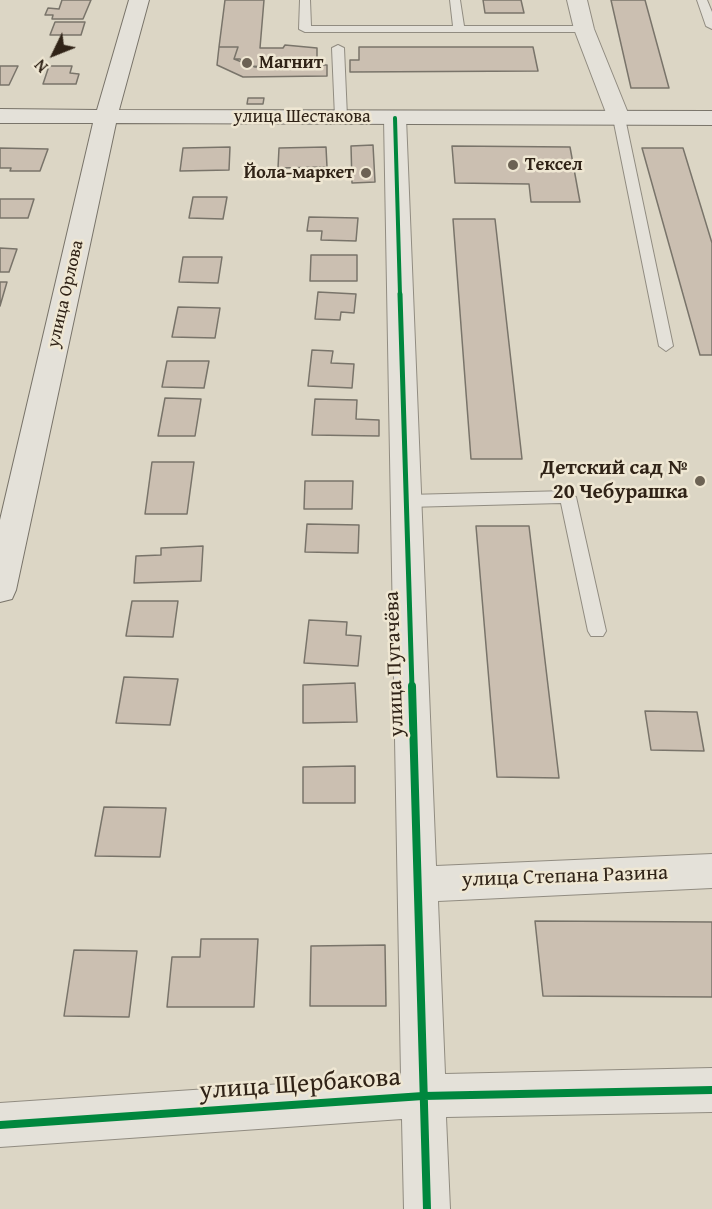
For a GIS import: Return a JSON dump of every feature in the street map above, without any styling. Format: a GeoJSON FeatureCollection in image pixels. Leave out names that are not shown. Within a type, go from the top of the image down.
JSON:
{"type":"FeatureCollection","features":[{"type":"Feature","properties":{"kind":"street","name":"улица Орлова"},"geometry":{"type":"LineString","coordinates":[[0,591],[106,116],[139,0]]}},
{"type":"Feature","properties":{"kind":"street"},"geometry":{"type":"LineString","coordinates":[[577,0],[584,29],[619,118]]}},
{"type":"Feature","properties":{"kind":"street","name":"улица Шестакова"},"geometry":{"type":"LineString","coordinates":[[0,116],[712,118]]}},
{"type":"Feature","properties":{"kind":"street","name":"улица Пугачёва"},"geometry":{"type":"LineString","coordinates":[[395,118],[428,1209]]}},
{"type":"Feature","properties":{"kind":"street","name":"улица Степана Разина"},"geometry":{"type":"LineString","coordinates":[[417,884],[712,871]]}},
{"type":"Feature","properties":{"kind":"street","name":"улица Щербакова"},"geometry":{"type":"LineString","coordinates":[[0,1125],[423,1096],[712,1090]]}},
{"type":"Feature","properties":{"kind":"lane"},"geometry":{"type":"LineString","coordinates":[[305,0],[305,29],[584,29]]}},
{"type":"Feature","properties":{"kind":"lane"},"geometry":{"type":"LineString","coordinates":[[455,0],[459,30]]}},
{"type":"Feature","properties":{"kind":"lane"},"geometry":{"type":"LineString","coordinates":[[702,0],[712,26]]}},
{"type":"Feature","properties":{"kind":"lane"},"geometry":{"type":"LineString","coordinates":[[339,48],[341,117]]}},
{"type":"Feature","properties":{"kind":"lane"},"geometry":{"type":"LineString","coordinates":[[619,118],[666,346]]}},
{"type":"Feature","properties":{"kind":"lane"},"geometry":{"type":"LineString","coordinates":[[407,501],[568,497],[597,631]]}},
{"type":"Feature","properties":{"kind":"building"},"geometry":{"type":"Polygon","coordinates":[[[62,0],[91,0],[83,19],[52,19],[53,15],[45,15],[48,8],[59,9],[62,0]]]}},
{"type":"Feature","properties":{"kind":"building"},"geometry":{"type":"Polygon","coordinates":[[[225,0],[264,0],[260,48],[283,48],[285,45],[317,48],[317,65],[306,65],[306,68],[255,67],[234,59],[238,47],[219,47],[225,0]]]}},
{"type":"Feature","properties":{"kind":"building"},"geometry":{"type":"Polygon","coordinates":[[[483,0],[521,0],[524,13],[485,13],[483,0]]]}},
{"type":"Feature","properties":{"kind":"building"},"geometry":{"type":"Polygon","coordinates":[[[611,0],[645,0],[669,88],[631,88],[611,0]]]}},
{"type":"Feature","properties":{"kind":"building"},"geometry":{"type":"Polygon","coordinates":[[[55,22],[85,22],[81,35],[50,35],[55,22]]]}},
{"type":"Feature","properties":{"kind":"building"},"geometry":{"type":"Polygon","coordinates":[[[219,47],[238,47],[234,59],[240,59],[246,66],[306,68],[306,65],[327,65],[327,76],[243,77],[217,65],[219,47]]]}},
{"type":"Feature","properties":{"kind":"building"},"geometry":{"type":"Polygon","coordinates":[[[359,47],[533,47],[538,71],[350,72],[350,60],[359,60],[359,47]]]}},
{"type":"Feature","properties":{"kind":"building"},"geometry":{"type":"Polygon","coordinates":[[[0,66],[18,66],[9,85],[0,85],[0,66]]]}},
{"type":"Feature","properties":{"kind":"building"},"geometry":{"type":"Polygon","coordinates":[[[49,66],[72,66],[70,73],[79,74],[76,84],[43,84],[49,66]]]}},
{"type":"Feature","properties":{"kind":"building"},"geometry":{"type":"Polygon","coordinates":[[[248,98],[264,98],[263,104],[247,104],[248,98]]]}},
{"type":"Feature","properties":{"kind":"building"},"geometry":{"type":"Polygon","coordinates":[[[373,145],[375,182],[352,183],[351,146],[373,145]]]}},
{"type":"Feature","properties":{"kind":"building","name":"Тексел"},"geometry":{"type":"Polygon","coordinates":[[[452,146],[570,147],[580,202],[531,202],[529,184],[455,183],[452,146]]]}},
{"type":"Feature","properties":{"kind":"building"},"geometry":{"type":"Polygon","coordinates":[[[230,147],[229,170],[180,171],[183,148],[230,147]]]}},
{"type":"Feature","properties":{"kind":"building"},"geometry":{"type":"Polygon","coordinates":[[[326,147],[327,167],[278,168],[279,148],[326,147]]]}},
{"type":"Feature","properties":{"kind":"building"},"geometry":{"type":"Polygon","coordinates":[[[0,148],[48,149],[40,171],[10,171],[11,168],[0,168],[0,148]]]}},
{"type":"Feature","properties":{"kind":"building"},"geometry":{"type":"Polygon","coordinates":[[[642,148],[683,148],[712,243],[712,355],[700,355],[642,148]]]}},
{"type":"Feature","properties":{"kind":"building"},"geometry":{"type":"Polygon","coordinates":[[[193,197],[227,197],[223,219],[189,218],[193,197]]]}},
{"type":"Feature","properties":{"kind":"building"},"geometry":{"type":"Polygon","coordinates":[[[0,199],[34,199],[28,218],[0,218],[0,199]]]}},
{"type":"Feature","properties":{"kind":"building"},"geometry":{"type":"Polygon","coordinates":[[[309,217],[358,218],[356,241],[321,240],[322,231],[307,231],[309,217]]]}},
{"type":"Feature","properties":{"kind":"building"},"geometry":{"type":"Polygon","coordinates":[[[453,219],[495,219],[522,459],[471,459],[453,219]]]}},
{"type":"Feature","properties":{"kind":"building"},"geometry":{"type":"Polygon","coordinates":[[[0,248],[17,249],[9,272],[0,272],[0,248]]]}},
{"type":"Feature","properties":{"kind":"building"},"geometry":{"type":"Polygon","coordinates":[[[311,255],[357,255],[357,281],[310,281],[311,255]]]}},
{"type":"Feature","properties":{"kind":"building"},"geometry":{"type":"Polygon","coordinates":[[[183,257],[222,257],[218,283],[179,282],[183,257]]]}},
{"type":"Feature","properties":{"kind":"building"},"geometry":{"type":"Polygon","coordinates":[[[0,282],[7,282],[0,306],[0,282]]]}},
{"type":"Feature","properties":{"kind":"building"},"geometry":{"type":"Polygon","coordinates":[[[318,292],[356,294],[354,313],[341,312],[340,320],[315,319],[318,292]]]}},
{"type":"Feature","properties":{"kind":"building"},"geometry":{"type":"Polygon","coordinates":[[[178,307],[220,308],[215,338],[172,337],[178,307]]]}},
{"type":"Feature","properties":{"kind":"building"},"geometry":{"type":"Polygon","coordinates":[[[312,350],[333,351],[331,363],[354,364],[352,388],[308,386],[312,350]]]}},
{"type":"Feature","properties":{"kind":"building"},"geometry":{"type":"Polygon","coordinates":[[[167,361],[209,361],[204,388],[162,387],[167,361]]]}},
{"type":"Feature","properties":{"kind":"building"},"geometry":{"type":"Polygon","coordinates":[[[165,398],[201,399],[195,436],[158,436],[165,398]]]}},
{"type":"Feature","properties":{"kind":"building"},"geometry":{"type":"Polygon","coordinates":[[[315,399],[357,400],[356,419],[379,420],[379,436],[312,435],[315,399]]]}},
{"type":"Feature","properties":{"kind":"building"},"geometry":{"type":"Polygon","coordinates":[[[152,462],[194,462],[187,514],[145,514],[152,462]]]}},
{"type":"Feature","properties":{"kind":"building"},"geometry":{"type":"Polygon","coordinates":[[[305,481],[353,481],[352,509],[304,509],[305,481]]]}},
{"type":"Feature","properties":{"kind":"building"},"geometry":{"type":"Polygon","coordinates":[[[307,524],[359,525],[358,553],[305,552],[307,524]]]}},
{"type":"Feature","properties":{"kind":"building"},"geometry":{"type":"Polygon","coordinates":[[[476,526],[529,526],[559,778],[497,777],[476,526]]]}},
{"type":"Feature","properties":{"kind":"building"},"geometry":{"type":"Polygon","coordinates":[[[203,546],[201,581],[134,583],[136,556],[161,555],[161,548],[203,546]]]}},
{"type":"Feature","properties":{"kind":"building"},"geometry":{"type":"Polygon","coordinates":[[[132,601],[178,601],[173,637],[126,636],[132,601]]]}},
{"type":"Feature","properties":{"kind":"building"},"geometry":{"type":"Polygon","coordinates":[[[309,620],[347,622],[346,635],[361,636],[358,666],[304,663],[309,620]]]}},
{"type":"Feature","properties":{"kind":"building"},"geometry":{"type":"Polygon","coordinates":[[[124,677],[178,679],[170,725],[116,723],[124,677]]]}},
{"type":"Feature","properties":{"kind":"building"},"geometry":{"type":"Polygon","coordinates":[[[355,683],[357,722],[303,723],[303,685],[355,683]]]}},
{"type":"Feature","properties":{"kind":"building"},"geometry":{"type":"Polygon","coordinates":[[[645,711],[697,712],[704,751],[651,750],[645,711]]]}},
{"type":"Feature","properties":{"kind":"building"},"geometry":{"type":"Polygon","coordinates":[[[355,766],[355,803],[303,803],[303,767],[355,766]]]}},
{"type":"Feature","properties":{"kind":"building"},"geometry":{"type":"Polygon","coordinates":[[[104,807],[166,808],[160,857],[95,856],[104,807]]]}},
{"type":"Feature","properties":{"kind":"building"},"geometry":{"type":"Polygon","coordinates":[[[535,921],[712,922],[712,997],[543,996],[535,921]]]}},
{"type":"Feature","properties":{"kind":"building"},"geometry":{"type":"Polygon","coordinates":[[[201,939],[258,939],[254,1007],[167,1007],[172,957],[200,957],[201,939]]]}},
{"type":"Feature","properties":{"kind":"building"},"geometry":{"type":"Polygon","coordinates":[[[385,945],[386,1006],[310,1006],[311,946],[385,945]]]}},
{"type":"Feature","properties":{"kind":"building"},"geometry":{"type":"Polygon","coordinates":[[[74,950],[137,951],[129,1017],[64,1016],[74,950]]]}},
{"type":"Feature","properties":{"kind":"cycle path"},"geometry":{"type":"LineString","coordinates":[[395,118],[427,1209]]}},
{"type":"Feature","properties":{"kind":"cycle path"},"geometry":{"type":"LineString","coordinates":[[0,1125],[423,1096],[712,1090]]}},
{"type":"Feature","properties":{"kind":"place","name":"Магнит"},"geometry":{"type":"Point","coordinates":[247,63]}},
{"type":"Feature","properties":{"kind":"place","name":"Тексел"},"geometry":{"type":"Point","coordinates":[513,165]}},
{"type":"Feature","properties":{"kind":"place","name":"Йола-маркет"},"geometry":{"type":"Point","coordinates":[366,173]}},
{"type":"Feature","properties":{"kind":"place","name":"Детский сад № 20 Чебурашка"},"geometry":{"type":"Point","coordinates":[700,481]}}]}
